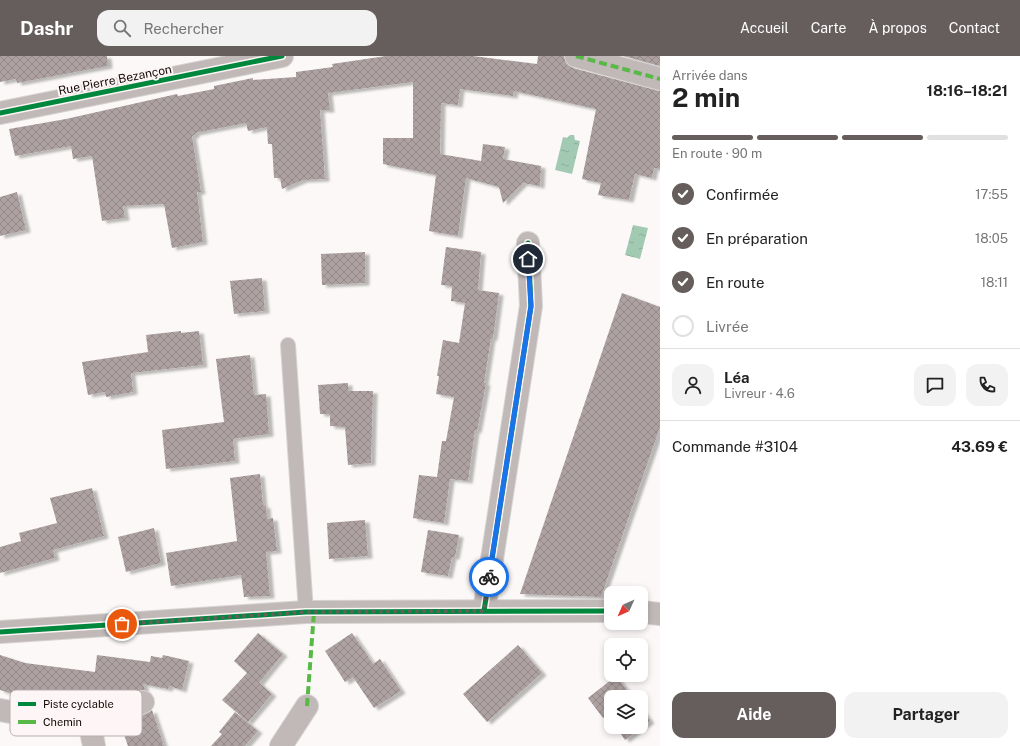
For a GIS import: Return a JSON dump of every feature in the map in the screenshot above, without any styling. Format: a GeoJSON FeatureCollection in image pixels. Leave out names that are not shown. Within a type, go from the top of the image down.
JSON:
{"type":"FeatureCollection","features":[{"type":"Feature","properties":{"kind":"street","name":"Rue Pierre Bezançon"},"geometry":{"type":"LineString","coordinates":[[0,113],[282,56]]}},
{"type":"Feature","properties":{"kind":"street"},"geometry":{"type":"LineString","coordinates":[[576,56],[660,79]]}},
{"type":"Feature","properties":{"kind":"street"},"geometry":{"type":"LineString","coordinates":[[484,611],[531,306],[528,243]]}},
{"type":"Feature","properties":{"kind":"street"},"geometry":{"type":"LineString","coordinates":[[0,632],[306,612],[604,611]]}},
{"type":"Feature","properties":{"kind":"street"},"geometry":{"type":"LineString","coordinates":[[648,613],[660,614]]}},
{"type":"Feature","properties":{"kind":"street"},"geometry":{"type":"LineString","coordinates":[[281,746],[307,706]]}},
{"type":"Feature","properties":{"kind":"street"},"geometry":{"type":"LineString","coordinates":[[0,710],[10,713]]}},
{"type":"Feature","properties":{"kind":"lane"},"geometry":{"type":"LineString","coordinates":[[288,345],[306,612]]}},
{"type":"Feature","properties":{"kind":"water"},"geometry":{"type":"Polygon","coordinates":[[[570,135],[574,135],[575,140],[580,141],[572,174],[555,170],[563,137],[567,138],[570,135]]]}},
{"type":"Feature","properties":{"kind":"water"},"geometry":{"type":"Polygon","coordinates":[[[633,225],[648,228],[640,259],[625,255],[633,225]]]}},
{"type":"Feature","properties":{"kind":"building"},"geometry":{"type":"Polygon","coordinates":[[[0,56],[107,56],[108,66],[17,83],[16,79],[0,82],[0,56]]]}},
{"type":"Feature","properties":{"kind":"building"},"geometry":{"type":"Polygon","coordinates":[[[386,56],[473,56],[537,64],[538,56],[564,56],[567,64],[573,68],[660,91],[660,169],[654,168],[652,178],[635,174],[629,200],[598,195],[601,183],[582,179],[596,109],[514,91],[513,96],[460,89],[458,105],[441,103],[440,154],[481,161],[483,144],[505,147],[503,159],[541,166],[540,186],[523,183],[503,203],[499,187],[466,178],[458,236],[429,231],[436,175],[383,164],[383,138],[413,138],[413,82],[328,93],[330,110],[320,110],[325,179],[303,180],[282,189],[280,178],[274,178],[272,144],[268,144],[267,127],[248,131],[246,123],[195,133],[195,135],[192,136],[201,192],[197,192],[203,242],[172,248],[164,204],[123,206],[125,218],[102,221],[92,156],[73,159],[71,146],[15,156],[9,129],[66,119],[177,94],[178,96],[214,89],[214,86],[253,78],[253,80],[296,77],[296,72],[333,67],[332,64],[386,56]]]}},
{"type":"Feature","properties":{"kind":"building"},"geometry":{"type":"Polygon","coordinates":[[[623,56],[660,56],[660,66],[623,56]]]}},
{"type":"Feature","properties":{"kind":"building"},"geometry":{"type":"Polygon","coordinates":[[[17,192],[26,230],[0,236],[0,197],[17,192]]]}},
{"type":"Feature","properties":{"kind":"building"},"geometry":{"type":"Polygon","coordinates":[[[446,247],[481,252],[478,290],[499,293],[493,338],[491,338],[484,383],[486,383],[477,431],[475,430],[468,481],[450,479],[444,523],[413,518],[419,475],[437,477],[442,441],[446,441],[454,397],[436,394],[439,376],[437,376],[443,340],[459,343],[465,303],[451,301],[452,286],[441,285],[446,247]]]}},
{"type":"Feature","properties":{"kind":"building"},"geometry":{"type":"Polygon","coordinates":[[[365,252],[365,283],[322,285],[321,254],[365,252]]]}},
{"type":"Feature","properties":{"kind":"building"},"geometry":{"type":"Polygon","coordinates":[[[262,278],[265,311],[234,314],[230,281],[262,278]]]}},
{"type":"Feature","properties":{"kind":"building"},"geometry":{"type":"Polygon","coordinates":[[[622,293],[660,307],[660,427],[601,597],[520,594],[622,293]]]}},
{"type":"Feature","properties":{"kind":"building"},"geometry":{"type":"Polygon","coordinates":[[[181,331],[181,333],[199,331],[203,365],[131,373],[133,392],[106,397],[105,392],[88,395],[82,362],[148,352],[146,335],[181,331]]]}},
{"type":"Feature","properties":{"kind":"building"},"geometry":{"type":"Polygon","coordinates":[[[250,355],[254,395],[266,394],[269,434],[233,439],[235,461],[166,469],[162,430],[224,422],[216,359],[250,355]]]}},
{"type":"Feature","properties":{"kind":"building"},"geometry":{"type":"Polygon","coordinates":[[[348,383],[348,391],[373,391],[371,463],[348,465],[345,427],[330,426],[330,414],[320,414],[318,385],[348,383]]]}},
{"type":"Feature","properties":{"kind":"building"},"geometry":{"type":"Polygon","coordinates":[[[260,474],[263,505],[266,506],[267,519],[273,518],[277,551],[266,552],[270,596],[244,597],[241,575],[171,586],[166,553],[237,541],[230,478],[260,474]]]}},
{"type":"Feature","properties":{"kind":"building"},"geometry":{"type":"Polygon","coordinates":[[[92,488],[104,536],[53,550],[55,558],[0,573],[0,547],[21,541],[19,533],[57,523],[50,498],[92,488]]]}},
{"type":"Feature","properties":{"kind":"building"},"geometry":{"type":"Polygon","coordinates":[[[365,520],[368,556],[329,559],[327,523],[365,520]]]}},
{"type":"Feature","properties":{"kind":"building"},"geometry":{"type":"Polygon","coordinates":[[[154,528],[161,563],[126,572],[118,537],[154,528]]]}},
{"type":"Feature","properties":{"kind":"building"},"geometry":{"type":"Polygon","coordinates":[[[428,530],[459,535],[455,557],[452,557],[448,576],[421,572],[428,530]]]}},
{"type":"Feature","properties":{"kind":"building"},"geometry":{"type":"Polygon","coordinates":[[[258,633],[283,654],[259,683],[272,694],[248,722],[222,700],[247,673],[234,661],[258,633]]]}},
{"type":"Feature","properties":{"kind":"building"},"geometry":{"type":"Polygon","coordinates":[[[352,633],[373,664],[380,659],[401,691],[374,708],[353,677],[345,682],[325,651],[352,633]]]}},
{"type":"Feature","properties":{"kind":"building"},"geometry":{"type":"Polygon","coordinates":[[[518,645],[542,673],[487,722],[463,694],[518,645]]]}},
{"type":"Feature","properties":{"kind":"building"},"geometry":{"type":"Polygon","coordinates":[[[0,655],[25,663],[95,672],[97,655],[150,662],[151,656],[162,658],[163,655],[189,661],[182,690],[169,686],[168,689],[143,684],[145,690],[142,690],[10,690],[10,693],[0,690],[0,655]]]}},
{"type":"Feature","properties":{"kind":"building"},"geometry":{"type":"Polygon","coordinates":[[[608,682],[621,682],[627,690],[604,690],[603,718],[588,698],[608,682]]]}},
{"type":"Feature","properties":{"kind":"building"},"geometry":{"type":"Polygon","coordinates":[[[152,710],[164,746],[128,746],[124,736],[142,736],[142,715],[152,710]]]}},
{"type":"Feature","properties":{"kind":"building"},"geometry":{"type":"Polygon","coordinates":[[[235,712],[258,731],[245,746],[211,746],[222,734],[219,732],[235,712]]]}},
{"type":"Feature","properties":{"kind":"building"},"geometry":{"type":"Polygon","coordinates":[[[621,734],[633,734],[625,740],[621,734]]]}},
{"type":"Feature","properties":{"kind":"marked path"},"geometry":{"type":"LineString","coordinates":[[576,56],[660,79]]}},
{"type":"Feature","properties":{"kind":"marked path"},"geometry":{"type":"LineString","coordinates":[[307,706],[314,612]]}},
{"type":"Feature","properties":{"kind":"cycle path"},"geometry":{"type":"LineString","coordinates":[[0,113],[282,56]]}},
{"type":"Feature","properties":{"kind":"cycle path"},"geometry":{"type":"LineString","coordinates":[[484,611],[531,306],[528,243]]}},
{"type":"Feature","properties":{"kind":"cycle path"},"geometry":{"type":"LineString","coordinates":[[0,632],[306,612],[604,611]]}},
{"type":"Feature","properties":{"kind":"way so far"},"geometry":{"type":"LineString","coordinates":[[122,624],[306,612],[484,611],[489,577]]}},
{"type":"Feature","properties":{"kind":"route"},"geometry":{"type":"LineString","coordinates":[[489,577],[531,306],[528,259]]}}]}
